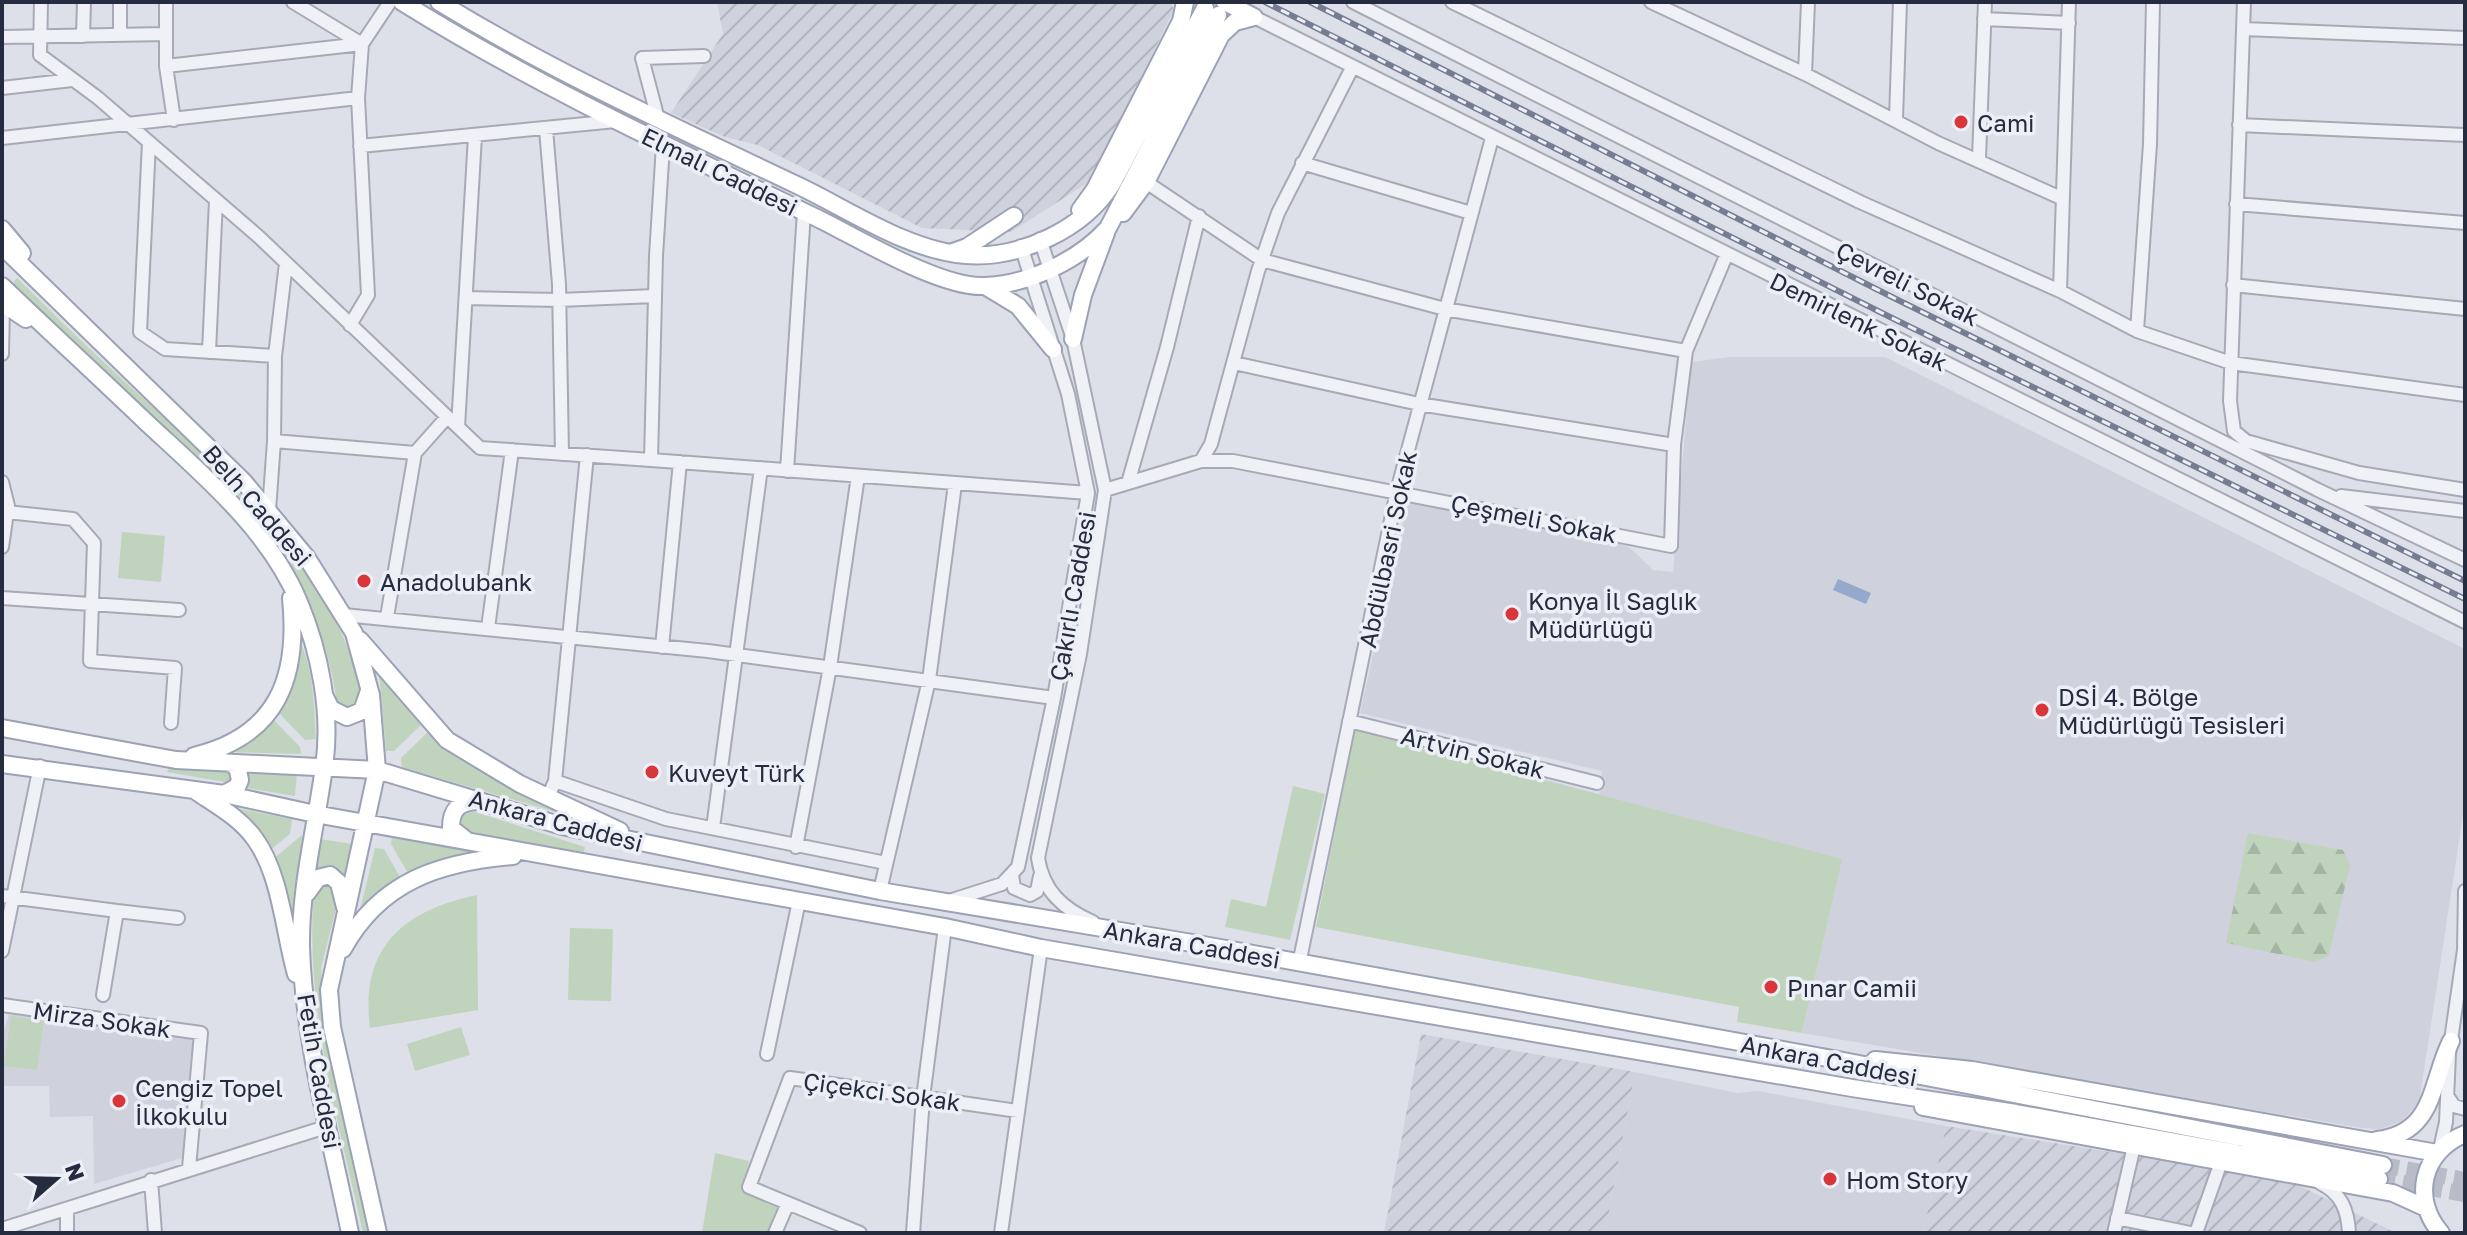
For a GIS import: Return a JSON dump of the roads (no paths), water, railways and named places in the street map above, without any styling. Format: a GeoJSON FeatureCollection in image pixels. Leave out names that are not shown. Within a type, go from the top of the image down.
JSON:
{"type":"FeatureCollection","features":[{"type":"Feature","properties":{"kind":"main road","name":"Elmalı Caddesi"},"geometry":{"type":"LineString","coordinates":[[402,2],[506,65],[663,145],[928,272],[985,286],[1052,267]]}},
{"type":"Feature","properties":{"kind":"main road","name":"Elmalı Caddesi"},"geometry":{"type":"LineString","coordinates":[[439,2],[528,56],[918,243],[950,253],[981,255],[1048,236]]}},
{"type":"Feature","properties":{"kind":"main road"},"geometry":{"type":"LineString","coordinates":[[1048,236],[1078,213],[1095,189],[1181,21],[1185,2]]}},
{"type":"Feature","properties":{"kind":"main road"},"geometry":{"type":"LineString","coordinates":[[1048,236],[1086,216],[1106,195],[1216,8]]}},
{"type":"Feature","properties":{"kind":"main road"},"geometry":{"type":"LineString","coordinates":[[1216,8],[1254,17]]}},
{"type":"Feature","properties":{"kind":"main road"},"geometry":{"type":"LineString","coordinates":[[1073,339],[1083,295],[1108,228],[1216,8]]}},
{"type":"Feature","properties":{"kind":"main road"},"geometry":{"type":"LineString","coordinates":[[1052,267],[1081,254],[1108,228],[1146,182],[1221,35],[1235,22],[1254,17]]}},
{"type":"Feature","properties":{"kind":"main road"},"geometry":{"type":"LineString","coordinates":[[950,253],[967,247],[1014,216]]}},
{"type":"Feature","properties":{"kind":"main road","name":"Belh Caddesi"},"geometry":{"type":"LineString","coordinates":[[2,229],[49,290]]}},
{"type":"Feature","properties":{"kind":"main road","name":"Belh Caddesi"},"geometry":{"type":"LineString","coordinates":[[2,246],[244,482],[307,558],[354,633],[376,724],[377,770]]}},
{"type":"Feature","properties":{"kind":"main road","name":"Belh Caddesi"},"geometry":{"type":"LineString","coordinates":[[2,286],[219,490],[259,538],[299,600],[315,650],[323,692],[325,766]]}},
{"type":"Feature","properties":{"kind":"main road"},"geometry":{"type":"LineString","coordinates":[[985,286],[1018,306],[1053,349]]}},
{"type":"Feature","properties":{"kind":"main road","name":"Belh Caddesi"},"geometry":{"type":"LineString","coordinates":[[2,304],[46,328]]}},
{"type":"Feature","properties":{"kind":"main road"},"geometry":{"type":"LineString","coordinates":[[176,760],[206,753],[238,739],[275,705],[291,666],[295,640],[287,580]]}},
{"type":"Feature","properties":{"kind":"main road"},"geometry":{"type":"LineString","coordinates":[[354,633],[447,740],[495,771],[552,789],[650,845]]}},
{"type":"Feature","properties":{"kind":"main road"},"geometry":{"type":"LineString","coordinates":[[323,692],[331,709],[347,717],[367,705],[369,686]]}},
{"type":"Feature","properties":{"kind":"main road","name":"Ankara Caddesi"},"geometry":{"type":"LineString","coordinates":[[2,728],[176,760],[377,770],[562,826],[650,845],[880,891],[1833,1059],[2381,1172],[1852,1088],[1041,948],[945,927],[315,814],[224,794],[40,766],[2,764]]}},
{"type":"Feature","properties":{"kind":"main road"},"geometry":{"type":"LineString","coordinates":[[224,794],[237,787],[241,772],[237,766],[225,762]]}},
{"type":"Feature","properties":{"kind":"main road","name":"Fetih Caddesi"},"geometry":{"type":"LineString","coordinates":[[325,766],[315,814],[301,944],[305,1005],[350,1233]]}},
{"type":"Feature","properties":{"kind":"main road","name":"Fetih Caddesi"},"geometry":{"type":"LineString","coordinates":[[377,770],[368,823],[329,990],[332,1027],[378,1233]]}},
{"type":"Feature","properties":{"kind":"main road"},"geometry":{"type":"LineString","coordinates":[[193,789],[240,822],[260,848],[271,876],[305,1005]]}},
{"type":"Feature","properties":{"kind":"main road"},"geometry":{"type":"LineString","coordinates":[[469,842],[456,835],[451,820],[459,804],[479,801]]}},
{"type":"Feature","properties":{"kind":"main road"},"geometry":{"type":"LineString","coordinates":[[333,968],[361,918],[394,890],[426,873],[468,861],[538,855]]}},
{"type":"Feature","properties":{"kind":"main road"},"geometry":{"type":"LineString","coordinates":[[306,895],[313,882],[330,875],[343,891],[346,912]]}},
{"type":"Feature","properties":{"kind":"main road"},"geometry":{"type":"LineString","coordinates":[[2359,1141],[2393,1138],[2416,1125],[2425,1111],[2451,1041]]}},
{"type":"Feature","properties":{"kind":"main road"},"geometry":{"type":"LineString","coordinates":[[1833,1059],[1904,1060],[1972,1070],[2359,1141],[2438,1151]]}},
{"type":"Feature","properties":{"kind":"main road"},"geometry":{"type":"LineString","coordinates":[[1852,1088],[1971,1118],[2393,1193],[2426,1208]]}},
{"type":"Feature","properties":{"kind":"main road"},"geometry":{"type":"LineString","coordinates":[[2441,1233],[2426,1208],[2425,1175],[2438,1151],[2465,1134]]}},
{"type":"Feature","properties":{"kind":"street"},"geometry":{"type":"LineString","coordinates":[[41,2],[40,55],[130,125],[216,200],[480,448],[1088,493]]}},
{"type":"Feature","properties":{"kind":"street"},"geometry":{"type":"LineString","coordinates":[[83,36],[84,2]]}},
{"type":"Feature","properties":{"kind":"street"},"geometry":{"type":"LineString","coordinates":[[120,2],[120,35]]}},
{"type":"Feature","properties":{"kind":"street"},"geometry":{"type":"LineString","coordinates":[[166,2],[166,66],[174,120]]}},
{"type":"Feature","properties":{"kind":"street"},"geometry":{"type":"LineString","coordinates":[[293,2],[362,44]]}},
{"type":"Feature","properties":{"kind":"street"},"geometry":{"type":"LineString","coordinates":[[350,325],[368,295],[358,98],[362,44],[390,2]]}},
{"type":"Feature","properties":{"kind":"street","name":"Çevreli Sokak"},"geometry":{"type":"LineString","coordinates":[[1353,2],[2318,490],[2465,560]]}},
{"type":"Feature","properties":{"kind":"street"},"geometry":{"type":"LineString","coordinates":[[1452,2],[1860,202],[2060,291],[2137,331],[2231,363],[2465,395]]}},
{"type":"Feature","properties":{"kind":"street"},"geometry":{"type":"LineString","coordinates":[[1651,2],[1896,118],[1938,143],[1979,158],[2061,198]]}},
{"type":"Feature","properties":{"kind":"street"},"geometry":{"type":"LineString","coordinates":[[1805,74],[1808,2]]}},
{"type":"Feature","properties":{"kind":"street"},"geometry":{"type":"LineString","coordinates":[[1896,118],[1900,2]]}},
{"type":"Feature","properties":{"kind":"street"},"geometry":{"type":"LineString","coordinates":[[1979,158],[1985,2]]}},
{"type":"Feature","properties":{"kind":"street"},"geometry":{"type":"LineString","coordinates":[[2060,291],[2069,2]]}},
{"type":"Feature","properties":{"kind":"street"},"geometry":{"type":"LineString","coordinates":[[2137,331],[2150,144],[2153,2]]}},
{"type":"Feature","properties":{"kind":"street"},"geometry":{"type":"LineString","coordinates":[[2229,444],[2234,431],[2230,401],[2244,2]]}},
{"type":"Feature","properties":{"kind":"street","name":"Demirlenk Sokak"},"geometry":{"type":"LineString","coordinates":[[1254,17],[1726,256],[2465,622]]}},
{"type":"Feature","properties":{"kind":"street"},"geometry":{"type":"LineString","coordinates":[[1984,19],[2069,23]]}},
{"type":"Feature","properties":{"kind":"street"},"geometry":{"type":"LineString","coordinates":[[2243,29],[2465,38]]}},
{"type":"Feature","properties":{"kind":"street"},"geometry":{"type":"LineString","coordinates":[[2,37],[166,34]]}},
{"type":"Feature","properties":{"kind":"street"},"geometry":{"type":"LineString","coordinates":[[166,66],[362,44]]}},
{"type":"Feature","properties":{"kind":"street"},"geometry":{"type":"LineString","coordinates":[[658,119],[642,58],[704,56]]}},
{"type":"Feature","properties":{"kind":"street"},"geometry":{"type":"LineString","coordinates":[[1201,461],[1211,444],[1278,213],[1352,68]]}},
{"type":"Feature","properties":{"kind":"street"},"geometry":{"type":"LineString","coordinates":[[2,88],[72,80]]}},
{"type":"Feature","properties":{"kind":"street"},"geometry":{"type":"LineString","coordinates":[[2,138],[358,98]]}},
{"type":"Feature","properties":{"kind":"street"},"geometry":{"type":"LineString","coordinates":[[360,146],[616,121]]}},
{"type":"Feature","properties":{"kind":"street"},"geometry":{"type":"LineString","coordinates":[[2239,125],[2465,135]]}},
{"type":"Feature","properties":{"kind":"street"},"geometry":{"type":"LineString","coordinates":[[546,129],[559,300],[562,454]]}},
{"type":"Feature","properties":{"kind":"street"},"geometry":{"type":"LineString","coordinates":[[458,427],[475,136]]}},
{"type":"Feature","properties":{"kind":"street","name":"Abdülbasri Sokak"},"geometry":{"type":"LineString","coordinates":[[1299,964],[1397,491],[1492,138]]}},
{"type":"Feature","properties":{"kind":"street"},"geometry":{"type":"LineString","coordinates":[[149,142],[140,332],[165,349],[275,356]]}},
{"type":"Feature","properties":{"kind":"street"},"geometry":{"type":"LineString","coordinates":[[651,460],[663,145]]}},
{"type":"Feature","properties":{"kind":"street"},"geometry":{"type":"LineString","coordinates":[[1302,163],[1471,213]]}},
{"type":"Feature","properties":{"kind":"street"},"geometry":{"type":"LineString","coordinates":[[1146,182],[1262,260],[1445,309],[1686,351]]}},
{"type":"Feature","properties":{"kind":"street"},"geometry":{"type":"LineString","coordinates":[[209,352],[216,200]]}},
{"type":"Feature","properties":{"kind":"street"},"geometry":{"type":"LineString","coordinates":[[2236,204],[2465,223]]}},
{"type":"Feature","properties":{"kind":"street"},"geometry":{"type":"LineString","coordinates":[[787,471],[804,212]]}},
{"type":"Feature","properties":{"kind":"street"},"geometry":{"type":"LineString","coordinates":[[1128,483],[1199,216]]}},
{"type":"Feature","properties":{"kind":"street","name":"Çakırlı Caddesi"},"geometry":{"type":"LineString","coordinates":[[1040,874],[1038,858],[1080,654],[1105,490],[1073,339],[1052,267],[1048,236]]}},
{"type":"Feature","properties":{"kind":"street","name":"Çakırlı Caddesi"},"geometry":{"type":"LineString","coordinates":[[1012,875],[1022,854],[1054,698],[1088,493],[1068,394],[1021,246]]}},
{"type":"Feature","properties":{"kind":"street","name":"Çeşmeli Sokak"},"geometry":{"type":"LineString","coordinates":[[1105,490],[1201,461],[1262,465],[1671,546],[1674,445],[1686,351],[1726,256]]}},
{"type":"Feature","properties":{"kind":"street"},"geometry":{"type":"LineString","coordinates":[[269,511],[275,356],[286,263]]}},
{"type":"Feature","properties":{"kind":"street"},"geometry":{"type":"LineString","coordinates":[[2233,285],[2465,309]]}},
{"type":"Feature","properties":{"kind":"street"},"geometry":{"type":"LineString","coordinates":[[466,298],[559,300],[655,296]]}},
{"type":"Feature","properties":{"kind":"street"},"geometry":{"type":"LineString","coordinates":[[2,304],[2,354]]}},
{"type":"Feature","properties":{"kind":"street"},"geometry":{"type":"LineString","coordinates":[[1234,363],[1419,404],[1674,445]]}},
{"type":"Feature","properties":{"kind":"street"},"geometry":{"type":"LineString","coordinates":[[387,617],[415,453],[447,417]]}},
{"type":"Feature","properties":{"kind":"street"},"geometry":{"type":"LineString","coordinates":[[2234,431],[2246,441],[2359,473],[2465,490]]}},
{"type":"Feature","properties":{"kind":"street"},"geometry":{"type":"LineString","coordinates":[[274,441],[415,453]]}},
{"type":"Feature","properties":{"kind":"street"},"geometry":{"type":"LineString","coordinates":[[488,628],[512,450]]}},
{"type":"Feature","properties":{"kind":"street"},"geometry":{"type":"LineString","coordinates":[[587,455],[552,789],[666,819],[886,863]]}},
{"type":"Feature","properties":{"kind":"street"},"geometry":{"type":"LineString","coordinates":[[662,647],[680,462]]}},
{"type":"Feature","properties":{"kind":"street"},"geometry":{"type":"LineString","coordinates":[[713,828],[739,657],[761,468]]}},
{"type":"Feature","properties":{"kind":"street"},"geometry":{"type":"LineString","coordinates":[[796,847],[830,667],[858,476]]}},
{"type":"Feature","properties":{"kind":"street"},"geometry":{"type":"LineString","coordinates":[[2,482],[7,512],[2,547]]}},
{"type":"Feature","properties":{"kind":"street"},"geometry":{"type":"LineString","coordinates":[[880,891],[929,680],[955,484]]}},
{"type":"Feature","properties":{"kind":"street"},"geometry":{"type":"LineString","coordinates":[[2318,490],[2386,504],[2465,511]]}},
{"type":"Feature","properties":{"kind":"street"},"geometry":{"type":"LineString","coordinates":[[7,512],[73,519],[94,543],[90,661],[175,668],[171,723]]}},
{"type":"Feature","properties":{"kind":"street"},"geometry":{"type":"LineString","coordinates":[[2,598],[179,610]]}},
{"type":"Feature","properties":{"kind":"street"},"geometry":{"type":"LineString","coordinates":[[344,615],[662,647],[1054,698]]}},
{"type":"Feature","properties":{"kind":"street","name":"Artvin Sokak"},"geometry":{"type":"LineString","coordinates":[[1349,721],[1597,783]]}},
{"type":"Feature","properties":{"kind":"street"},"geometry":{"type":"LineString","coordinates":[[2,951],[8,897],[40,766]]}},
{"type":"Feature","properties":{"kind":"street"},"geometry":{"type":"LineString","coordinates":[[945,901],[984,892],[1012,875],[1014,888],[1030,895],[1037,891],[1040,874]]}},
{"type":"Feature","properties":{"kind":"street"},"geometry":{"type":"LineString","coordinates":[[1040,874],[1061,905],[1111,930]]}},
{"type":"Feature","properties":{"kind":"street"},"geometry":{"type":"LineString","coordinates":[[2438,1151],[2448,1097],[2451,1041],[2465,948],[2465,891]]}},
{"type":"Feature","properties":{"kind":"street"},"geometry":{"type":"LineString","coordinates":[[8,897],[178,918]]}},
{"type":"Feature","properties":{"kind":"street"},"geometry":{"type":"LineString","coordinates":[[767,1054],[799,901]]}},
{"type":"Feature","properties":{"kind":"street"},"geometry":{"type":"LineString","coordinates":[[103,995],[117,911]]}},
{"type":"Feature","properties":{"kind":"street"},"geometry":{"type":"LineString","coordinates":[[913,1233],[923,1098],[945,927]]}},
{"type":"Feature","properties":{"kind":"street"},"geometry":{"type":"LineString","coordinates":[[1001,1233],[1041,948]]}},
{"type":"Feature","properties":{"kind":"street","name":"Mirza Sokak"},"geometry":{"type":"LineString","coordinates":[[2,1005],[201,1033],[189,1168]]}},
{"type":"Feature","properties":{"kind":"street","name":"Çiçekci Sokak"},"geometry":{"type":"LineString","coordinates":[[854,1232],[749,1187],[790,1078],[1018,1111]]}},
{"type":"Feature","properties":{"kind":"street"},"geometry":{"type":"LineString","coordinates":[[2448,1097],[2454,1106],[2465,1109]]}},
{"type":"Feature","properties":{"kind":"street"},"geometry":{"type":"LineString","coordinates":[[2,1229],[329,1126]]}},
{"type":"Feature","properties":{"kind":"street"},"geometry":{"type":"LineString","coordinates":[[2114,1233],[2134,1146]]}},
{"type":"Feature","properties":{"kind":"street"},"geometry":{"type":"LineString","coordinates":[[2196,1233],[2221,1162]]}},
{"type":"Feature","properties":{"kind":"street"},"geometry":{"type":"LineString","coordinates":[[2306,1177],[2332,1189],[2343,1201],[2349,1233]]}},
{"type":"Feature","properties":{"kind":"street"},"geometry":{"type":"LineString","coordinates":[[151,1180],[155,1233]]}},
{"type":"Feature","properties":{"kind":"street"},"geometry":{"type":"LineString","coordinates":[[775,1233],[788,1203]]}},
{"type":"Feature","properties":{"kind":"street"},"geometry":{"type":"LineString","coordinates":[[67,1209],[67,1233]]}},
{"type":"Feature","properties":{"kind":"street"},"geometry":{"type":"LineString","coordinates":[[2117,1218],[2190,1233]]}},
{"type":"Feature","properties":{"kind":"water"},"geometry":{"type":"Polygon","coordinates":[[[1838,579],[1871,593],[1866,604],[1833,590],[1838,579]]]}},
{"type":"Feature","properties":{"kind":"tunnel"},"geometry":{"type":"LineString","coordinates":[[2383,1165],[2465,1180]]}},
{"type":"Feature","properties":{"kind":"tunnel"},"geometry":{"type":"LineString","coordinates":[[2379,1179],[2465,1194]]}},
{"type":"Feature","properties":{"kind":"railway"},"geometry":{"type":"LineString","coordinates":[[1265,2],[1890,317],[2465,599]]}},
{"type":"Feature","properties":{"kind":"railway"},"geometry":{"type":"LineString","coordinates":[[1310,2],[1894,298],[2465,581]]}},
{"type":"Feature","properties":{"kind":"place","name":"Cami"},"geometry":{"type":"Point","coordinates":[1961,122]}},
{"type":"Feature","properties":{"kind":"place","name":"Anadolubank"},"geometry":{"type":"Point","coordinates":[364,581]}},
{"type":"Feature","properties":{"kind":"place","name":"Konya İl Sağlık Müdürlüğü"},"geometry":{"type":"Point","coordinates":[1512,614]}},
{"type":"Feature","properties":{"kind":"place","name":"DSİ 4. Bölge Müdürlüğü Tesisleri"},"geometry":{"type":"Point","coordinates":[2042,710]}},
{"type":"Feature","properties":{"kind":"place","name":"Kuveyt Türk"},"geometry":{"type":"Point","coordinates":[652,772]}},
{"type":"Feature","properties":{"kind":"place","name":"Pınar Camii"},"geometry":{"type":"Point","coordinates":[1771,987]}},
{"type":"Feature","properties":{"kind":"place","name":"Cengiz Topel İlkokulu"},"geometry":{"type":"Point","coordinates":[119,1101]}},
{"type":"Feature","properties":{"kind":"place","name":"Hom Story"},"geometry":{"type":"Point","coordinates":[1830,1179]}}]}
